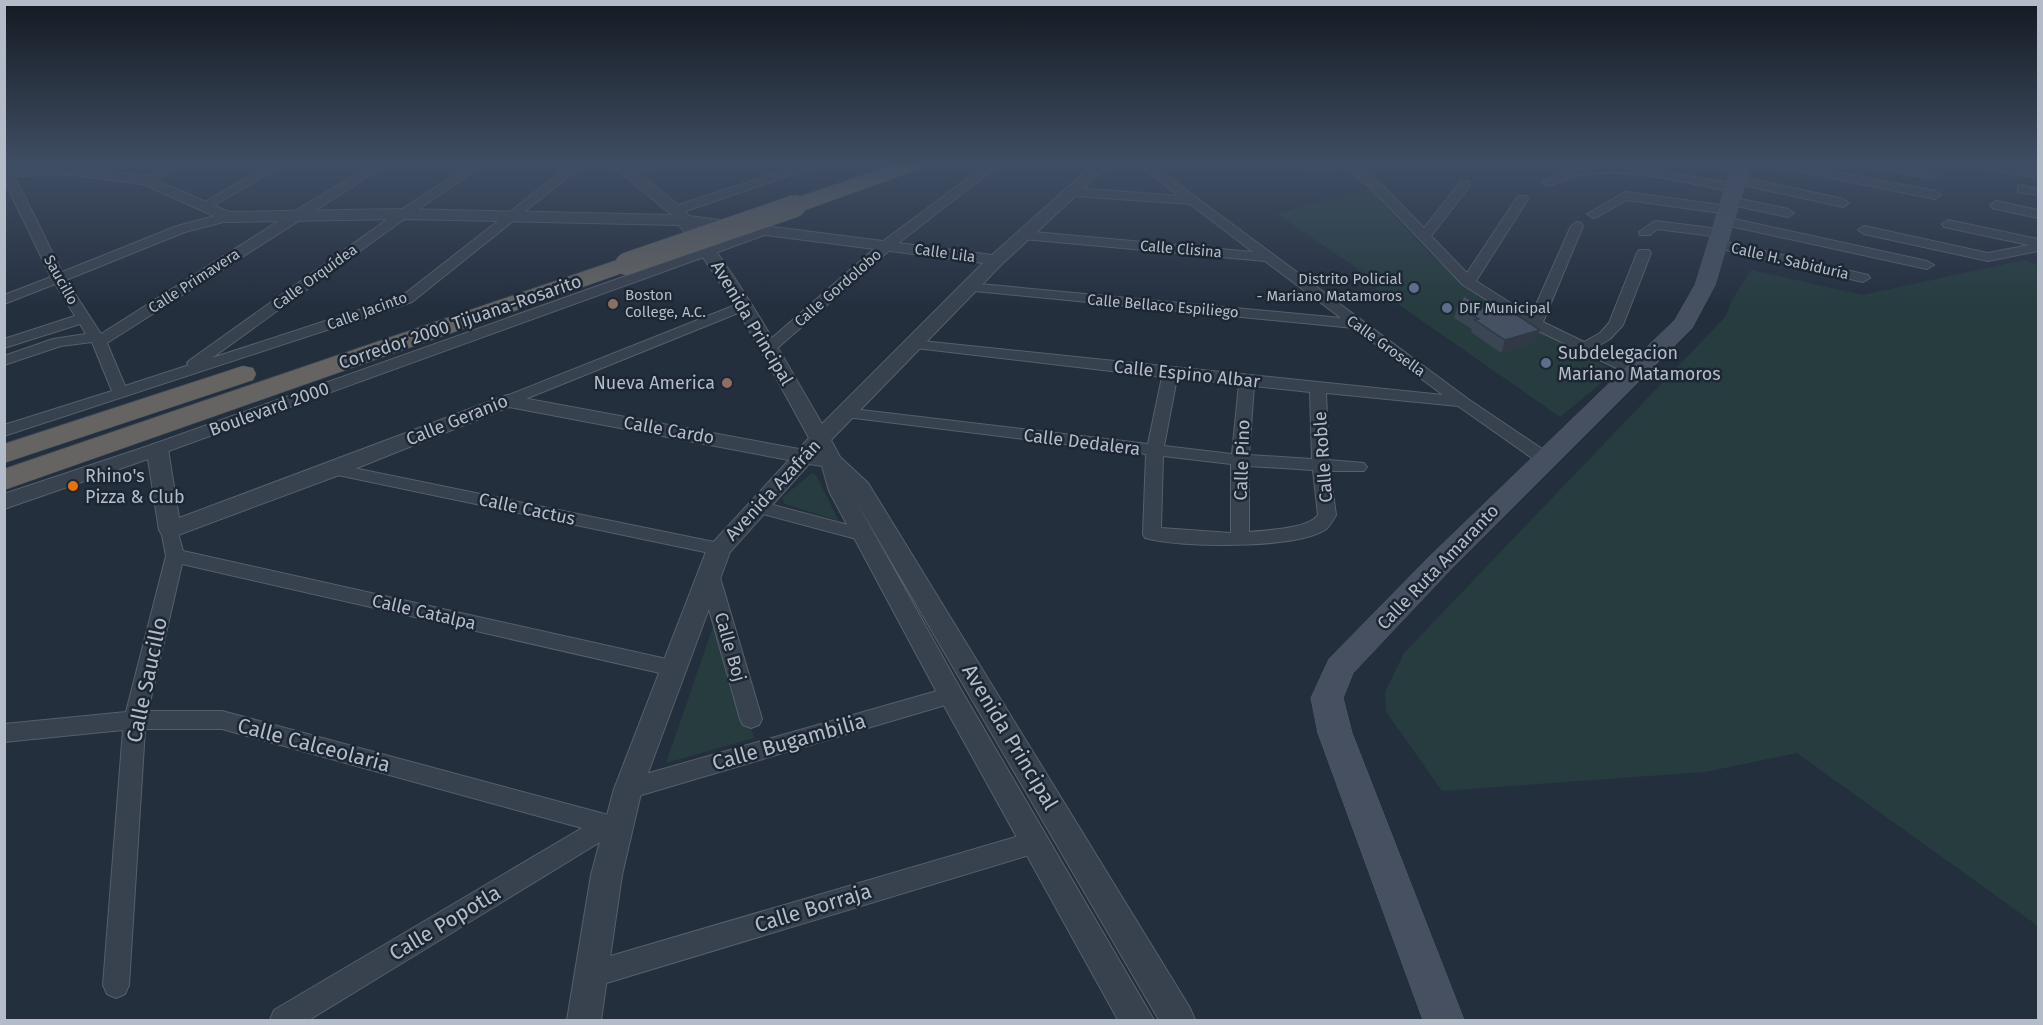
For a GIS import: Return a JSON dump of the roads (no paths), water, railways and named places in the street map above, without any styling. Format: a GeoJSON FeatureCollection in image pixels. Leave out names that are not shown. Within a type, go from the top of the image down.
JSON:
{"type":"FeatureCollection","features":[{"type":"Feature","properties":{"kind":"highway","name":"Corredor 2000 Tijuana-Rosarito"},"geometry":{"type":"LineString","coordinates":[[5,466],[620,257],[736,212]]}},
{"type":"Feature","properties":{"kind":"highway","name":"Corredor 2000 Tijuana-Rosarito"},"geometry":{"type":"LineString","coordinates":[[620,257],[775,212]]}},
{"type":"Feature","properties":{"kind":"main road","name":"Calle Ruta Amaranto"},"geometry":{"type":"LineString","coordinates":[[1443,1020],[1335,733],[1327,698],[1341,667],[1439,564],[1684,323],[1705,285],[1728,212]]}},
{"type":"Feature","properties":{"kind":"street","name":"Saucillo"},"geometry":{"type":"LineString","coordinates":[[26,212],[59,280],[97,340],[120,392]]}},
{"type":"Feature","properties":{"kind":"street","name":"Calle Lila"},"geometry":{"type":"LineString","coordinates":[[216,212],[227,217],[403,214],[681,215],[996,260]]}},
{"type":"Feature","properties":{"kind":"street","name":"Calle Primavera"},"geometry":{"type":"LineString","coordinates":[[97,340],[302,212]]}},
{"type":"Feature","properties":{"kind":"street","name":"Calle Orquídea"},"geometry":{"type":"LineString","coordinates":[[182,372],[406,212]]}},
{"type":"Feature","properties":{"kind":"street","name":"Calle Jacinto"},"geometry":{"type":"LineString","coordinates":[[5,466],[120,392],[407,299],[514,212]]}},
{"type":"Feature","properties":{"kind":"street","name":"Avenida Principal"},"geometry":{"type":"LineString","coordinates":[[677,212],[709,252],[769,348],[818,452],[951,695],[1137,1020]]}},
{"type":"Feature","properties":{"kind":"street"},"geometry":{"type":"LineString","coordinates":[[681,215],[689,212]]}},
{"type":"Feature","properties":{"kind":"street","name":"Calle Gordolobo"},"geometry":{"type":"LineString","coordinates":[[769,348],[887,244],[930,212]]}},
{"type":"Feature","properties":{"kind":"street","name":"Avenida Azafrán"},"geometry":{"type":"LineString","coordinates":[[584,1020],[611,826],[628,789],[719,549],[758,507],[818,452],[844,413],[996,260],[1050,212]]}},
{"type":"Feature","properties":{"kind":"street","name":"Calle Grosella"},"geometry":{"type":"LineString","coordinates":[[1209,212],[1356,324],[1462,402],[1545,459]]}},
{"type":"Feature","properties":{"kind":"street"},"geometry":{"type":"LineString","coordinates":[[1401,212],[1468,282],[1535,324],[1636,372]]}},
{"type":"Feature","properties":{"kind":"street"},"geometry":{"type":"LineString","coordinates":[[1424,236],[1443,212]]}},
{"type":"Feature","properties":{"kind":"street"},"geometry":{"type":"LineString","coordinates":[[1468,282],[1514,212]]}},
{"type":"Feature","properties":{"kind":"street"},"geometry":{"type":"LineString","coordinates":[[1593,214],[1597,212]]}},
{"type":"Feature","properties":{"kind":"street"},"geometry":{"type":"LineString","coordinates":[[1645,232],[1655,225],[1697,212]]}},
{"type":"Feature","properties":{"kind":"street","name":"Calle H. Sabiduría"},"geometry":{"type":"LineString","coordinates":[[1750,212],[1863,278]]}},
{"type":"Feature","properties":{"kind":"street"},"geometry":{"type":"LineString","coordinates":[[1764,212],[1927,265]]}},
{"type":"Feature","properties":{"kind":"street"},"geometry":{"type":"LineString","coordinates":[[1782,212],[1788,213]]}},
{"type":"Feature","properties":{"kind":"street"},"geometry":{"type":"LineString","coordinates":[[4,300],[59,280],[181,229],[227,217]]}},
{"type":"Feature","properties":{"kind":"street"},"geometry":{"type":"LineString","coordinates":[[1948,224],[2038,245]]}},
{"type":"Feature","properties":{"kind":"street"},"geometry":{"type":"LineString","coordinates":[[1535,324],[1577,226]]}},
{"type":"Feature","properties":{"kind":"street","name":"Boulevard 2000"},"geometry":{"type":"LineString","coordinates":[[5,466],[157,449],[770,229]]}},
{"type":"Feature","properties":{"kind":"street"},"geometry":{"type":"LineString","coordinates":[[1864,230],[1988,256],[2038,245]]}},
{"type":"Feature","properties":{"kind":"street","name":"Calle Clisina"},"geometry":{"type":"LineString","coordinates":[[1023,235],[1268,257]]}},
{"type":"Feature","properties":{"kind":"street"},"geometry":{"type":"LineString","coordinates":[[1583,348],[1605,336],[1616,325],[1644,253]]}},
{"type":"Feature","properties":{"kind":"street","name":"Calle Bellaco Espiliego"},"geometry":{"type":"LineString","coordinates":[[969,287],[1356,324]]}},
{"type":"Feature","properties":{"kind":"street","name":"Calle Geranio"},"geometry":{"type":"LineString","coordinates":[[170,530],[334,469],[743,306]]}},
{"type":"Feature","properties":{"kind":"street"},"geometry":{"type":"LineString","coordinates":[[4,344],[82,318]]}},
{"type":"Feature","properties":{"kind":"street"},"geometry":{"type":"LineString","coordinates":[[4,361],[57,342],[97,340]]}},
{"type":"Feature","properties":{"kind":"street","name":"Calle Espino Albar"},"geometry":{"type":"LineString","coordinates":[[912,344],[1462,402]]}},
{"type":"Feature","properties":{"kind":"street"},"geometry":{"type":"LineString","coordinates":[[1170,373],[1155,451],[1152,534],[1240,540]]}},
{"type":"Feature","properties":{"kind":"street","name":"Calle Pino"},"geometry":{"type":"LineString","coordinates":[[1240,540],[1240,460],[1247,381]]}},
{"type":"Feature","properties":{"kind":"street","name":"Calle Roble"},"geometry":{"type":"LineString","coordinates":[[1240,540],[1309,530],[1321,524],[1327,514],[1321,464],[1318,388]]}},
{"type":"Feature","properties":{"kind":"street","name":"Calle Cardo"},"geometry":{"type":"LineString","coordinates":[[507,401],[818,452]]}},
{"type":"Feature","properties":{"kind":"street","name":"Calle Dedalera"},"geometry":{"type":"LineString","coordinates":[[844,413],[1240,460],[1358,467]]}},
{"type":"Feature","properties":{"kind":"street","name":"Calle Saucillo"},"geometry":{"type":"LineString","coordinates":[[116,985],[135,720],[175,556],[157,449]]}},
{"type":"Feature","properties":{"kind":"street","name":"Avenida Principal"},"geometry":{"type":"LineString","coordinates":[[818,452],[857,483],[1178,1020]]}},
{"type":"Feature","properties":{"kind":"street","name":"Calle Cactus"},"geometry":{"type":"LineString","coordinates":[[334,469],[719,549]]}},
{"type":"Feature","properties":{"kind":"street"},"geometry":{"type":"LineString","coordinates":[[758,507],[864,535]]}},
{"type":"Feature","properties":{"kind":"street","name":"Calle Catalpa"},"geometry":{"type":"LineString","coordinates":[[175,556],[672,668]]}},
{"type":"Feature","properties":{"kind":"street","name":"Calle Boj"},"geometry":{"type":"LineString","coordinates":[[709,574],[751,719]]}},
{"type":"Feature","properties":{"kind":"street","name":"Calle Bugambilia"},"geometry":{"type":"LineString","coordinates":[[628,789],[951,695]]}},
{"type":"Feature","properties":{"kind":"street","name":"Calle Calceolaria"},"geometry":{"type":"LineString","coordinates":[[4,734],[135,720],[222,720],[611,826]]}},
{"type":"Feature","properties":{"kind":"street","name":"Calle Popotla"},"geometry":{"type":"LineString","coordinates":[[284,1020],[611,826]]}},
{"type":"Feature","properties":{"kind":"street","name":"Calle Borraja"},"geometry":{"type":"LineString","coordinates":[[590,975],[1036,842]]}},
{"type":"Feature","properties":{"kind":"place","name":"Distrito Policial - Mariano Matamoros"},"geometry":{"type":"Point","coordinates":[1414,288]}},
{"type":"Feature","properties":{"kind":"place","name":"Boston College, A.C."},"geometry":{"type":"Point","coordinates":[613,304]}},
{"type":"Feature","properties":{"kind":"place","name":"DIF Municipal"},"geometry":{"type":"Point","coordinates":[1447,308]}},
{"type":"Feature","properties":{"kind":"place","name":"Subdelegacion Mariano Matamoros"},"geometry":{"type":"Point","coordinates":[1546,363]}},
{"type":"Feature","properties":{"kind":"place","name":"Nueva America"},"geometry":{"type":"Point","coordinates":[727,383]}},
{"type":"Feature","properties":{"kind":"place","name":"Rhino's Pizza & Club"},"geometry":{"type":"Point","coordinates":[73,486]}}]}
